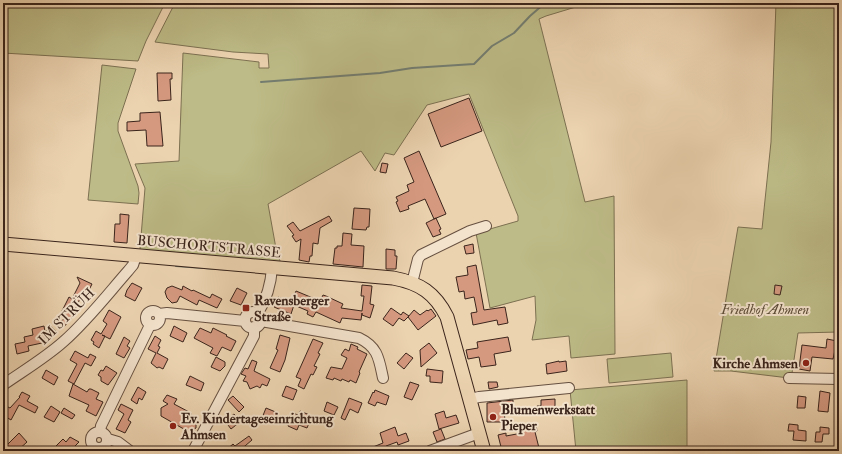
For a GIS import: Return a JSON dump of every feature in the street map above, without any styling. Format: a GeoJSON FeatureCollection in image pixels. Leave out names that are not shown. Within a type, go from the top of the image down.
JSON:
{"type":"FeatureCollection","features":[{"type":"Feature","properties":{"kind":"main road","name":"BUSCHORTSTRASSE"},"geometry":{"type":"LineString","coordinates":[[3,244],[393,278],[412,283],[430,293],[447,317],[484,451]]}},
{"type":"Feature","properties":{"kind":"street"},"geometry":{"type":"LineString","coordinates":[[412,283],[418,259],[421,255],[470,231],[486,226]]}},
{"type":"Feature","properties":{"kind":"street","name":"IM STRÜH"},"geometry":{"type":"LineString","coordinates":[[3,385],[63,342],[128,271],[133,265],[136,256]]}},
{"type":"Feature","properties":{"kind":"street"},"geometry":{"type":"LineString","coordinates":[[193,451],[254,336],[257,321],[269,286],[272,268]]}},
{"type":"Feature","properties":{"kind":"street"},"geometry":{"type":"LineString","coordinates":[[100,432],[100,426],[150,325],[146,318],[148,314],[151,312],[156,312],[159,314],[167,313],[245,321]]}},
{"type":"Feature","properties":{"kind":"street"},"geometry":{"type":"LineString","coordinates":[[257,321],[254,312],[247,314],[245,321],[248,326],[257,321],[359,338],[374,349],[379,360],[383,378]]}},
{"type":"Feature","properties":{"kind":"street"},"geometry":{"type":"LineString","coordinates":[[788,378],[839,379]]}},
{"type":"Feature","properties":{"kind":"street"},"geometry":{"type":"LineString","coordinates":[[470,399],[569,388]]}},
{"type":"Feature","properties":{"kind":"street"},"geometry":{"type":"LineString","coordinates":[[108,439],[105,446],[101,448],[91,448],[92,437],[94,434],[100,432],[104,433],[108,439],[118,442],[130,451]]}},
{"type":"Feature","properties":{"kind":"street"},"geometry":{"type":"LineString","coordinates":[[430,451],[480,433]]}},
{"type":"Feature","properties":{"kind":"green space"},"geometry":{"type":"Polygon","coordinates":[[[3,3],[165,3],[138,61],[3,53],[3,3]]]}},
{"type":"Feature","properties":{"kind":"green space"},"geometry":{"type":"Polygon","coordinates":[[[175,3],[589,3],[539,19],[585,202],[614,196],[615,354],[571,358],[569,336],[532,340],[536,320],[535,296],[490,308],[476,233],[518,221],[518,216],[469,94],[427,105],[394,155],[385,153],[375,171],[361,151],[268,204],[277,254],[281,263],[145,253],[140,249],[145,188],[135,164],[179,161],[183,53],[259,62],[259,68],[269,68],[268,54],[233,52],[155,42],[175,3]]]}},
{"type":"Feature","properties":{"kind":"green space","name":"Friedhof Ahmsen"},"geometry":{"type":"Polygon","coordinates":[[[776,3],[839,3],[839,332],[798,333],[792,373],[789,378],[731,371],[714,371],[738,227],[762,229],[771,142],[776,3]]]}},
{"type":"Feature","properties":{"kind":"green space"},"geometry":{"type":"Polygon","coordinates":[[[102,65],[136,69],[118,123],[118,131],[138,186],[138,204],[88,200],[102,65]]]}},
{"type":"Feature","properties":{"kind":"green space"},"geometry":{"type":"Polygon","coordinates":[[[671,353],[673,377],[609,383],[607,359],[671,353]]]}},
{"type":"Feature","properties":{"kind":"green space"},"geometry":{"type":"Polygon","coordinates":[[[687,380],[687,451],[576,451],[570,390],[687,380]]]}},
{"type":"Feature","properties":{"kind":"building"},"geometry":{"type":"Polygon","coordinates":[[[157,73],[172,73],[172,79],[170,79],[171,100],[158,101],[157,73]]]}},
{"type":"Feature","properties":{"kind":"building"},"geometry":{"type":"Polygon","coordinates":[[[469,98],[482,131],[441,147],[428,114],[469,98]]]}},
{"type":"Feature","properties":{"kind":"building"},"geometry":{"type":"Polygon","coordinates":[[[160,112],[163,146],[147,146],[146,130],[127,131],[127,122],[140,121],[140,113],[160,112]]]}},
{"type":"Feature","properties":{"kind":"building"},"geometry":{"type":"Polygon","coordinates":[[[419,151],[446,214],[434,219],[425,199],[408,206],[409,209],[400,212],[396,202],[398,201],[396,197],[409,191],[407,185],[414,182],[404,158],[419,151]]]}},
{"type":"Feature","properties":{"kind":"building"},"geometry":{"type":"Polygon","coordinates":[[[382,163],[388,164],[386,173],[380,172],[382,163]]]}},
{"type":"Feature","properties":{"kind":"building"},"geometry":{"type":"Polygon","coordinates":[[[354,208],[370,209],[369,227],[367,227],[366,230],[352,229],[354,208]]]}},
{"type":"Feature","properties":{"kind":"building"},"geometry":{"type":"Polygon","coordinates":[[[120,214],[129,215],[127,243],[114,242],[115,224],[120,224],[120,214]]]}},
{"type":"Feature","properties":{"kind":"building"},"geometry":{"type":"Polygon","coordinates":[[[329,216],[332,221],[320,228],[318,244],[313,243],[312,256],[310,256],[309,262],[299,260],[301,239],[296,242],[292,236],[294,235],[287,226],[293,222],[300,231],[329,216]]]}},
{"type":"Feature","properties":{"kind":"building"},"geometry":{"type":"Polygon","coordinates":[[[436,218],[441,229],[439,230],[441,234],[433,237],[426,223],[436,218]]]}},
{"type":"Feature","properties":{"kind":"building"},"geometry":{"type":"Polygon","coordinates":[[[343,233],[352,234],[351,245],[364,246],[363,267],[333,264],[335,248],[337,248],[337,246],[342,246],[343,233]]]}},
{"type":"Feature","properties":{"kind":"building"},"geometry":{"type":"Polygon","coordinates":[[[473,244],[474,253],[466,254],[464,246],[473,244]]]}},
{"type":"Feature","properties":{"kind":"building"},"geometry":{"type":"Polygon","coordinates":[[[386,249],[395,250],[395,256],[397,256],[396,269],[386,269],[386,249]]]}},
{"type":"Feature","properties":{"kind":"building"},"geometry":{"type":"Polygon","coordinates":[[[476,265],[484,310],[505,307],[508,323],[498,325],[497,320],[473,325],[471,313],[477,312],[474,297],[465,299],[464,291],[459,292],[456,277],[468,275],[467,267],[476,265]]]}},
{"type":"Feature","properties":{"kind":"building"},"geometry":{"type":"Polygon","coordinates":[[[77,277],[92,284],[87,294],[83,292],[70,321],[61,329],[57,325],[65,318],[60,315],[69,297],[72,299],[80,283],[77,277]]]}},
{"type":"Feature","properties":{"kind":"building"},"geometry":{"type":"Polygon","coordinates":[[[132,283],[142,288],[135,301],[125,296],[132,283]]]}},
{"type":"Feature","properties":{"kind":"building"},"geometry":{"type":"Polygon","coordinates":[[[362,285],[372,286],[370,304],[374,305],[370,318],[362,315],[362,313],[361,320],[342,318],[340,323],[316,312],[313,317],[307,314],[308,311],[294,305],[291,314],[274,307],[278,297],[291,303],[296,291],[320,301],[323,295],[343,304],[341,308],[362,311],[364,296],[361,296],[362,285]]]}},
{"type":"Feature","properties":{"kind":"building"},"geometry":{"type":"Polygon","coordinates":[[[775,285],[782,286],[780,295],[774,294],[775,285]]]}},
{"type":"Feature","properties":{"kind":"building"},"geometry":{"type":"Polygon","coordinates":[[[172,286],[182,290],[183,286],[210,298],[212,294],[222,299],[217,308],[199,300],[197,305],[180,296],[177,302],[172,303],[167,298],[165,292],[167,288],[172,286]]]}},
{"type":"Feature","properties":{"kind":"building"},"geometry":{"type":"Polygon","coordinates":[[[237,288],[247,293],[241,305],[230,301],[237,288]]]}},
{"type":"Feature","properties":{"kind":"building"},"geometry":{"type":"Polygon","coordinates":[[[391,308],[401,315],[403,312],[409,316],[404,321],[399,318],[393,326],[383,319],[391,308]]]}},
{"type":"Feature","properties":{"kind":"building"},"geometry":{"type":"Polygon","coordinates":[[[431,309],[436,316],[418,330],[408,317],[414,310],[420,315],[431,309]]]}},
{"type":"Feature","properties":{"kind":"building"},"geometry":{"type":"Polygon","coordinates":[[[109,310],[121,317],[110,339],[105,336],[99,348],[93,344],[94,342],[91,340],[96,331],[101,334],[107,324],[103,321],[109,310]]]}},
{"type":"Feature","properties":{"kind":"building"},"geometry":{"type":"Polygon","coordinates":[[[44,326],[45,332],[51,326],[56,331],[51,337],[41,339],[42,343],[28,346],[29,351],[17,354],[15,344],[25,342],[24,337],[33,335],[32,329],[44,326]]]}},
{"type":"Feature","properties":{"kind":"building"},"geometry":{"type":"Polygon","coordinates":[[[174,326],[187,333],[183,342],[170,336],[174,326]]]}},
{"type":"Feature","properties":{"kind":"building"},"geometry":{"type":"Polygon","coordinates":[[[200,328],[211,333],[213,328],[236,341],[231,351],[222,347],[217,356],[210,353],[213,348],[194,338],[200,328]]]}},
{"type":"Feature","properties":{"kind":"building"},"geometry":{"type":"Polygon","coordinates":[[[280,335],[290,338],[285,360],[280,372],[270,368],[278,350],[276,349],[280,335]]]}},
{"type":"Feature","properties":{"kind":"building"},"geometry":{"type":"Polygon","coordinates":[[[155,336],[161,340],[157,353],[168,359],[163,369],[159,367],[157,368],[151,363],[156,353],[148,349],[155,336]]]}},
{"type":"Feature","properties":{"kind":"building"},"geometry":{"type":"Polygon","coordinates":[[[124,337],[130,341],[127,346],[130,348],[124,358],[116,354],[124,337]]]}},
{"type":"Feature","properties":{"kind":"building"},"geometry":{"type":"Polygon","coordinates":[[[508,337],[511,351],[494,354],[496,365],[481,367],[479,357],[468,359],[466,350],[478,348],[477,342],[508,337]]]}},
{"type":"Feature","properties":{"kind":"building"},"geometry":{"type":"Polygon","coordinates":[[[313,339],[323,343],[318,353],[320,354],[314,366],[317,367],[313,375],[311,374],[304,389],[298,386],[301,379],[296,377],[313,339]]]}},
{"type":"Feature","properties":{"kind":"building"},"geometry":{"type":"Polygon","coordinates":[[[827,339],[837,341],[833,359],[812,357],[810,371],[799,369],[802,345],[826,348],[827,339]]]}},
{"type":"Feature","properties":{"kind":"building"},"geometry":{"type":"Polygon","coordinates":[[[429,343],[437,353],[421,367],[420,350],[429,343]]]}},
{"type":"Feature","properties":{"kind":"building"},"geometry":{"type":"Polygon","coordinates":[[[351,344],[367,354],[356,383],[350,380],[349,382],[342,379],[341,381],[334,378],[333,380],[326,378],[331,367],[342,369],[347,358],[341,355],[345,349],[349,351],[351,344]]]}},
{"type":"Feature","properties":{"kind":"building"},"geometry":{"type":"Polygon","coordinates":[[[75,351],[88,358],[90,354],[96,357],[91,366],[85,363],[74,384],[68,381],[77,364],[70,360],[75,351]]]}},
{"type":"Feature","properties":{"kind":"building"},"geometry":{"type":"Polygon","coordinates":[[[406,353],[413,358],[404,369],[397,363],[406,353]]]}},
{"type":"Feature","properties":{"kind":"building"},"geometry":{"type":"Polygon","coordinates":[[[216,357],[225,362],[225,366],[220,371],[211,367],[216,357]]]}},
{"type":"Feature","properties":{"kind":"building"},"geometry":{"type":"Polygon","coordinates":[[[252,360],[257,362],[254,371],[270,379],[267,386],[262,384],[260,388],[257,386],[250,389],[247,382],[243,381],[246,376],[241,374],[245,368],[248,369],[252,360]]]}},
{"type":"Feature","properties":{"kind":"building"},"geometry":{"type":"Polygon","coordinates":[[[566,361],[567,371],[547,374],[546,364],[566,361]]]}},
{"type":"Feature","properties":{"kind":"building"},"geometry":{"type":"Polygon","coordinates":[[[106,366],[117,373],[108,385],[101,381],[101,377],[98,375],[106,366]]]}},
{"type":"Feature","properties":{"kind":"building"},"geometry":{"type":"Polygon","coordinates":[[[427,369],[443,371],[442,383],[430,382],[430,376],[426,376],[427,369]]]}},
{"type":"Feature","properties":{"kind":"building"},"geometry":{"type":"Polygon","coordinates":[[[46,370],[58,377],[54,385],[42,378],[46,370]]]}},
{"type":"Feature","properties":{"kind":"building"},"geometry":{"type":"Polygon","coordinates":[[[190,376],[204,383],[201,391],[186,385],[190,376]]]}},
{"type":"Feature","properties":{"kind":"building"},"geometry":{"type":"Polygon","coordinates":[[[410,382],[419,385],[412,400],[404,397],[410,382]]]}},
{"type":"Feature","properties":{"kind":"building"},"geometry":{"type":"Polygon","coordinates":[[[488,382],[497,382],[498,387],[489,389],[488,382]]]}},
{"type":"Feature","properties":{"kind":"building"},"geometry":{"type":"Polygon","coordinates":[[[73,384],[87,392],[91,389],[99,393],[96,399],[103,402],[96,416],[86,411],[89,405],[69,396],[73,384]]]}},
{"type":"Feature","properties":{"kind":"building"},"geometry":{"type":"Polygon","coordinates":[[[286,386],[297,390],[293,400],[282,396],[286,386]]]}},
{"type":"Feature","properties":{"kind":"building"},"geometry":{"type":"Polygon","coordinates":[[[138,387],[146,392],[142,400],[139,398],[137,404],[131,400],[138,387]]]}},
{"type":"Feature","properties":{"kind":"building"},"geometry":{"type":"Polygon","coordinates":[[[375,390],[389,396],[386,405],[377,402],[375,406],[368,403],[375,390]]]}},
{"type":"Feature","properties":{"kind":"building"},"geometry":{"type":"Polygon","coordinates":[[[820,391],[830,393],[828,412],[818,411],[820,391]]]}},
{"type":"Feature","properties":{"kind":"building"},"geometry":{"type":"Polygon","coordinates":[[[22,392],[30,396],[27,401],[38,407],[35,413],[19,405],[11,420],[3,415],[3,412],[6,406],[10,408],[20,397],[22,392]]]}},
{"type":"Feature","properties":{"kind":"building"},"geometry":{"type":"Polygon","coordinates":[[[167,395],[177,399],[174,404],[191,413],[191,416],[196,419],[196,428],[189,432],[161,416],[161,408],[168,404],[163,401],[167,395]]]}},
{"type":"Feature","properties":{"kind":"building"},"geometry":{"type":"Polygon","coordinates":[[[233,396],[244,407],[239,412],[228,400],[233,396]]]}},
{"type":"Feature","properties":{"kind":"building"},"geometry":{"type":"Polygon","coordinates":[[[798,396],[806,397],[805,408],[797,408],[798,396]]]}},
{"type":"Feature","properties":{"kind":"building"},"geometry":{"type":"Polygon","coordinates":[[[349,398],[362,403],[358,413],[350,409],[345,420],[341,418],[349,398]]]}},
{"type":"Feature","properties":{"kind":"building"},"geometry":{"type":"Polygon","coordinates":[[[555,399],[555,413],[537,413],[537,406],[541,406],[541,400],[555,399]]]}},
{"type":"Feature","properties":{"kind":"building"},"geometry":{"type":"Polygon","coordinates":[[[513,400],[513,406],[504,407],[505,422],[487,422],[487,403],[513,400]]]}},
{"type":"Feature","properties":{"kind":"building"},"geometry":{"type":"Polygon","coordinates":[[[327,402],[338,407],[334,415],[324,411],[327,402]]]}},
{"type":"Feature","properties":{"kind":"building"},"geometry":{"type":"Polygon","coordinates":[[[121,404],[133,410],[128,420],[131,422],[125,433],[116,429],[124,414],[118,410],[121,404]]]}},
{"type":"Feature","properties":{"kind":"building"},"geometry":{"type":"Polygon","coordinates":[[[51,406],[60,412],[54,422],[44,417],[51,406]]]}},
{"type":"Feature","properties":{"kind":"building"},"geometry":{"type":"Polygon","coordinates":[[[64,408],[75,415],[72,419],[61,413],[64,408]]]}},
{"type":"Feature","properties":{"kind":"building"},"geometry":{"type":"Polygon","coordinates":[[[266,408],[278,413],[274,422],[262,418],[266,408]]]}},
{"type":"Feature","properties":{"kind":"building"},"geometry":{"type":"Polygon","coordinates":[[[300,411],[312,416],[307,428],[299,425],[297,430],[288,426],[293,413],[298,415],[300,411]]]}},
{"type":"Feature","properties":{"kind":"building"},"geometry":{"type":"Polygon","coordinates":[[[444,411],[446,418],[456,415],[459,423],[439,429],[435,414],[444,411]]]}},
{"type":"Feature","properties":{"kind":"building"},"geometry":{"type":"Polygon","coordinates":[[[234,414],[240,422],[231,429],[225,421],[234,414]]]}},
{"type":"Feature","properties":{"kind":"building"},"geometry":{"type":"Polygon","coordinates":[[[789,424],[798,425],[798,430],[806,431],[806,441],[793,440],[794,431],[788,431],[789,424]]]}},
{"type":"Feature","properties":{"kind":"building"},"geometry":{"type":"Polygon","coordinates":[[[536,425],[537,431],[535,432],[539,448],[525,451],[502,451],[498,435],[506,433],[506,436],[522,433],[521,429],[536,425]]]}},
{"type":"Feature","properties":{"kind":"building"},"geometry":{"type":"Polygon","coordinates":[[[395,427],[398,436],[406,433],[409,441],[398,445],[397,442],[386,446],[388,451],[363,451],[383,443],[380,433],[395,427]]]}},
{"type":"Feature","properties":{"kind":"building"},"geometry":{"type":"Polygon","coordinates":[[[820,427],[829,428],[829,434],[823,434],[822,442],[815,442],[816,432],[820,432],[820,427]]]}},
{"type":"Feature","properties":{"kind":"building"},"geometry":{"type":"Polygon","coordinates":[[[441,429],[445,439],[437,442],[433,432],[441,429]]]}},
{"type":"Feature","properties":{"kind":"building"},"geometry":{"type":"Polygon","coordinates":[[[19,433],[27,442],[17,451],[6,451],[4,448],[19,433]]]}},
{"type":"Feature","properties":{"kind":"building"},"geometry":{"type":"Polygon","coordinates":[[[249,436],[252,440],[239,451],[225,451],[233,444],[235,446],[249,436]]]}},
{"type":"Feature","properties":{"kind":"building"},"geometry":{"type":"Polygon","coordinates":[[[70,437],[79,442],[70,451],[59,451],[55,447],[63,439],[66,442],[70,437]]]}},
{"type":"Feature","properties":{"kind":"waterway"},"geometry":{"type":"LineString","coordinates":[[261,82],[380,73],[412,68],[474,64],[492,46],[514,33],[545,3]]}},
{"type":"Feature","properties":{"kind":"waterway"},"geometry":{"type":"LineString","coordinates":[[176,266],[258,272]]}},
{"type":"Feature","properties":{"kind":"place","name":"Ravensberger Straße"},"geometry":{"type":"Point","coordinates":[246,308]}},
{"type":"Feature","properties":{"kind":"place","name":"Kirche Ahmsen"},"geometry":{"type":"Point","coordinates":[806,363]}},
{"type":"Feature","properties":{"kind":"place","name":"Blumenwerkstatt Pieper"},"geometry":{"type":"Point","coordinates":[493,417]}},
{"type":"Feature","properties":{"kind":"place","name":"Ev. Kindertageseinrichtung Ahmsen"},"geometry":{"type":"Point","coordinates":[173,426]}}]}
